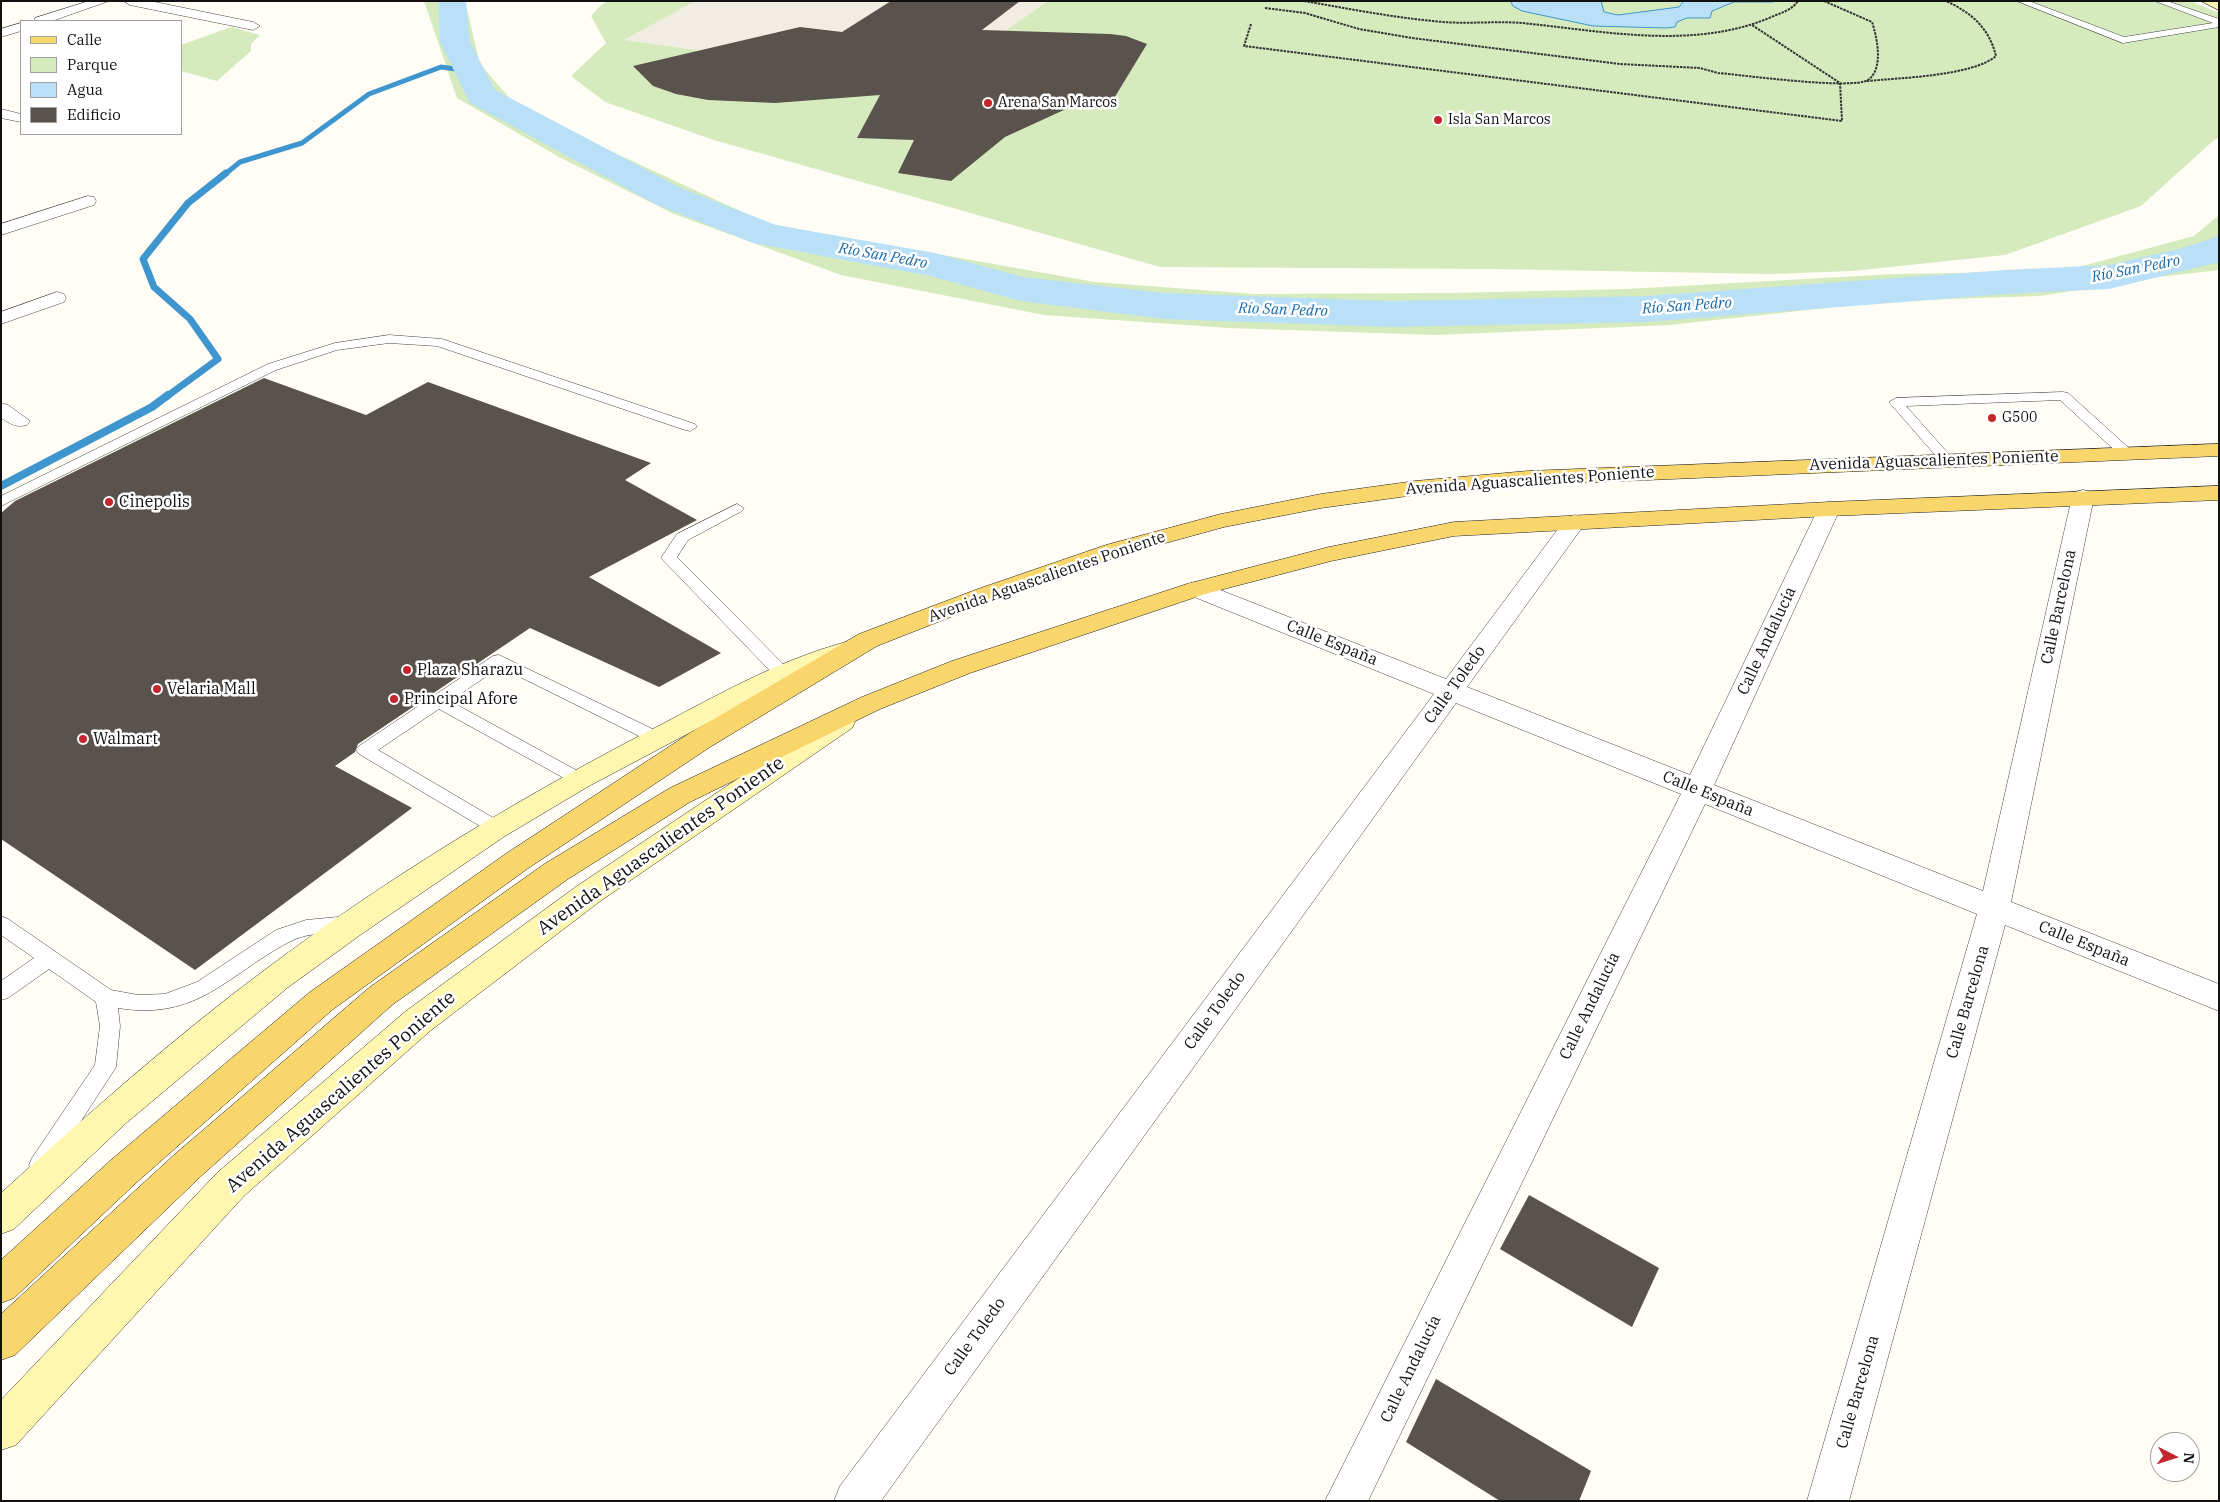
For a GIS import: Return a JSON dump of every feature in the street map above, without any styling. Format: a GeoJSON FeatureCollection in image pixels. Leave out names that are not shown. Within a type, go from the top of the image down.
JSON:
{"type":"FeatureCollection","features":[{"type":"Feature","properties":{"kind":"main road","name":"Avenida Aguascalientes Poniente"},"geometry":{"type":"LineString","coordinates":[[1,1285],[124,1171],[321,1001],[516,861],[700,740],[864,643],[987,594],[1114,550],[1221,521],[1321,501],[1415,488],[1528,478],[2219,450]]}},
{"type":"Feature","properties":{"kind":"main road","name":"Avenida Aguascalientes Poniente"},"geometry":{"type":"LineString","coordinates":[[1,1341],[187,1166],[381,996],[557,871],[680,795],[872,703],[989,658],[1196,589],[1329,554],[1454,529],[2083,497],[2219,493]]}},
{"type":"Feature","properties":{"kind":"street"},"geometry":{"type":"LineString","coordinates":[[43,20],[103,1]]}},
{"type":"Feature","properties":{"kind":"street"},"geometry":{"type":"LineString","coordinates":[[130,1],[253,26]]}},
{"type":"Feature","properties":{"kind":"street"},"geometry":{"type":"LineString","coordinates":[[2207,1],[2219,6]]}},
{"type":"Feature","properties":{"kind":"street"},"geometry":{"type":"LineString","coordinates":[[1,34],[20,27]]}},
{"type":"Feature","properties":{"kind":"street"},"geometry":{"type":"LineString","coordinates":[[1,38],[20,42]]}},
{"type":"Feature","properties":{"kind":"street"},"geometry":{"type":"LineString","coordinates":[[1,113],[19,118]]}},
{"type":"Feature","properties":{"kind":"street"},"geometry":{"type":"LineString","coordinates":[[1,230],[88,201]]}},
{"type":"Feature","properties":{"kind":"street"},"geometry":{"type":"LineString","coordinates":[[1,318],[57,298]]}},
{"type":"Feature","properties":{"kind":"street"},"geometry":{"type":"LineString","coordinates":[[1,409],[20,422]]}},
{"type":"Feature","properties":{"kind":"street","name":"Calle Barcelona"},"geometry":{"type":"LineString","coordinates":[[1828,1501],[1994,908],[2083,497]]}},
{"type":"Feature","properties":{"kind":"street","name":"Calle Andalucía"},"geometry":{"type":"LineString","coordinates":[[1346,1501],[1697,790],[1829,509]]}},
{"type":"Feature","properties":{"kind":"street","name":"Calle Toledo"},"geometry":{"type":"LineString","coordinates":[[854,1501],[1575,522]]}},
{"type":"Feature","properties":{"kind":"street","name":"Calle España"},"geometry":{"type":"LineString","coordinates":[[1196,589],[2219,998]]}},
{"type":"Feature","properties":{"kind":"street","name":"Avenida Aguascalientes Poniente"},"geometry":{"type":"LineString","coordinates":[[6,1213],[113,1113],[276,979],[352,924],[495,828],[579,779],[659,739],[782,673],[864,643]]}},
{"type":"Feature","properties":{"kind":"street","name":"Avenida Aguascalientes Poniente"},"geometry":{"type":"LineString","coordinates":[[1,1430],[231,1184],[418,1021],[596,889],[704,814],[872,703]]}},
{"type":"Feature","properties":{"kind":"lane"},"geometry":{"type":"LineString","coordinates":[[2021,1],[2123,40],[2219,23]]}},
{"type":"Feature","properties":{"kind":"lane"},"geometry":{"type":"LineString","coordinates":[[2159,1],[2219,23]]}},
{"type":"Feature","properties":{"kind":"lane"},"geometry":{"type":"LineString","coordinates":[[1,502],[47,477],[272,367],[335,348],[389,339],[438,342],[690,427]]}},
{"type":"Feature","properties":{"kind":"lane"},"geometry":{"type":"LineString","coordinates":[[1947,460],[1896,402],[2062,396],[2126,453]]}},
{"type":"Feature","properties":{"kind":"lane"},"geometry":{"type":"LineString","coordinates":[[737,508],[682,537],[669,558],[782,673]]}},
{"type":"Feature","properties":{"kind":"lane"},"geometry":{"type":"LineString","coordinates":[[495,828],[365,750],[499,660],[659,739]]}},
{"type":"Feature","properties":{"kind":"lane"},"geometry":{"type":"LineString","coordinates":[[438,701],[579,779]]}},
{"type":"Feature","properties":{"kind":"lane"},"geometry":{"type":"LineString","coordinates":[[2,925],[106,998],[138,1003],[165,1002],[204,988],[283,936],[313,925],[352,924]]}},
{"type":"Feature","properties":{"kind":"lane"},"geometry":{"type":"LineString","coordinates":[[1,992],[49,958]]}},
{"type":"Feature","properties":{"kind":"lane"},"geometry":{"type":"LineString","coordinates":[[6,1213],[105,1067],[110,1026],[106,998]]}},
{"type":"Feature","properties":{"kind":"path"},"geometry":{"type":"LineString","coordinates":[[1304,1],[1359,12],[1444,22],[1520,23],[1664,36],[1730,31],[1752,25],[1793,8],[1798,1]]}},
{"type":"Feature","properties":{"kind":"path"},"geometry":{"type":"LineString","coordinates":[[1824,1],[1872,22],[1878,39],[1878,54],[1873,75],[1866,81]]}},
{"type":"Feature","properties":{"kind":"path"},"geometry":{"type":"LineString","coordinates":[[1264,8],[1305,13],[1358,29],[1412,38],[1628,64],[1700,68],[1718,73],[1840,83],[1916,77],[1988,64],[1996,56],[1993,41],[1975,16],[1946,1]]}},
{"type":"Feature","properties":{"kind":"path"},"geometry":{"type":"LineString","coordinates":[[1251,24],[1244,46],[1842,120],[1840,83]]}},
{"type":"Feature","properties":{"kind":"path"},"geometry":{"type":"LineString","coordinates":[[1752,25],[1840,83]]}},
{"type":"Feature","properties":{"kind":"green space"},"geometry":{"type":"Polygon","coordinates":[[[424,1],[465,1],[480,64],[518,108],[768,224],[1095,282],[1255,294],[1451,293],[1627,289],[1894,274],[2064,271],[2194,236],[2219,215],[2219,270],[2159,277],[2040,296],[1890,301],[1670,325],[1436,335],[1228,328],[1044,315],[841,275],[674,214],[559,157],[457,98],[424,1]]]}},
{"type":"Feature","properties":{"kind":"green space","name":"Isla San Marcos"},"geometry":{"type":"Polygon","coordinates":[[[608,1],[2191,1],[2219,13],[2219,138],[2214,140],[2141,206],[2005,255],[1852,271],[1770,274],[1491,269],[1160,267],[714,140],[605,102],[571,76],[606,43],[591,16],[601,5],[608,1]]]}},
{"type":"Feature","properties":{"kind":"green space"},"geometry":{"type":"Polygon","coordinates":[[[231,27],[260,35],[251,44],[251,51],[217,81],[182,71],[182,45],[231,27]]]}},
{"type":"Feature","properties":{"kind":"shaded area"},"geometry":{"type":"Polygon","coordinates":[[[695,1],[1048,1],[932,83],[624,40],[695,1]]]}},
{"type":"Feature","properties":{"kind":"water"},"geometry":{"type":"Polygon","coordinates":[[[1511,1],[1601,1],[1604,12],[1618,15],[1679,7],[1684,1],[1773,2],[1734,2],[1712,11],[1710,18],[1687,18],[1677,22],[1675,27],[1666,28],[1593,26],[1522,11],[1513,6],[1511,1]]]}},
{"type":"Feature","properties":{"kind":"building"},"geometry":{"type":"Polygon","coordinates":[[[891,1],[1020,1],[982,30],[1110,34],[1126,36],[1147,44],[1113,100],[1087,107],[1066,109],[1005,137],[951,181],[898,173],[914,140],[857,138],[880,95],[775,103],[708,100],[676,94],[653,86],[633,66],[800,27],[842,32],[891,1]]]}},
{"type":"Feature","properties":{"kind":"building","name":"Velaria Mall"},"geometry":{"type":"Polygon","coordinates":[[[264,378],[366,415],[428,382],[651,463],[625,480],[697,520],[589,577],[721,653],[659,687],[530,628],[358,744],[355,752],[335,766],[412,808],[195,970],[1,839],[1,513],[15,501],[264,378]]]}},
{"type":"Feature","properties":{"kind":"building"},"geometry":{"type":"Polygon","coordinates":[[[1529,1195],[1659,1268],[1632,1327],[1500,1249],[1529,1195]]]}},
{"type":"Feature","properties":{"kind":"building"},"geometry":{"type":"Polygon","coordinates":[[[1436,1379],[1591,1471],[1579,1501],[1500,1501],[1406,1442],[1436,1379]]]}},
{"type":"Feature","properties":{"kind":"waterway","name":"Río San Pedro"},"geometry":{"type":"LineString","coordinates":[[452,1],[455,42],[482,96],[668,196],[767,235],[935,265],[1021,289],[1164,306],[1392,314],[1647,309],[2006,282],[2109,277],[2191,258],[2219,248]]}},
{"type":"Feature","properties":{"kind":"waterway"},"geometry":{"type":"LineString","coordinates":[[224,175],[240,162],[302,143],[369,94],[441,67],[470,71]]}},
{"type":"Feature","properties":{"kind":"waterway"},"geometry":{"type":"LineString","coordinates":[[166,397],[218,359],[190,319],[154,287],[143,259],[188,203],[226,173]]}},
{"type":"Feature","properties":{"kind":"waterway"},"geometry":{"type":"LineString","coordinates":[[1,486],[152,407],[168,395]]}},
{"type":"Feature","properties":{"kind":"place","name":"Arena San Marcos"},"geometry":{"type":"Point","coordinates":[988,103]}},
{"type":"Feature","properties":{"kind":"place","name":"Isla San Marcos"},"geometry":{"type":"Point","coordinates":[1438,120]}},
{"type":"Feature","properties":{"kind":"place","name":"G500"},"geometry":{"type":"Point","coordinates":[1992,418]}},
{"type":"Feature","properties":{"kind":"place","name":"Cinepolis"},"geometry":{"type":"Point","coordinates":[109,502]}},
{"type":"Feature","properties":{"kind":"place","name":"Plaza Sharazu"},"geometry":{"type":"Point","coordinates":[407,670]}},
{"type":"Feature","properties":{"kind":"place","name":"Velaria Mall"},"geometry":{"type":"Point","coordinates":[157,689]}},
{"type":"Feature","properties":{"kind":"place","name":"Principal Afore"},"geometry":{"type":"Point","coordinates":[394,699]}},
{"type":"Feature","properties":{"kind":"place","name":"Walmart"},"geometry":{"type":"Point","coordinates":[83,739]}}]}
